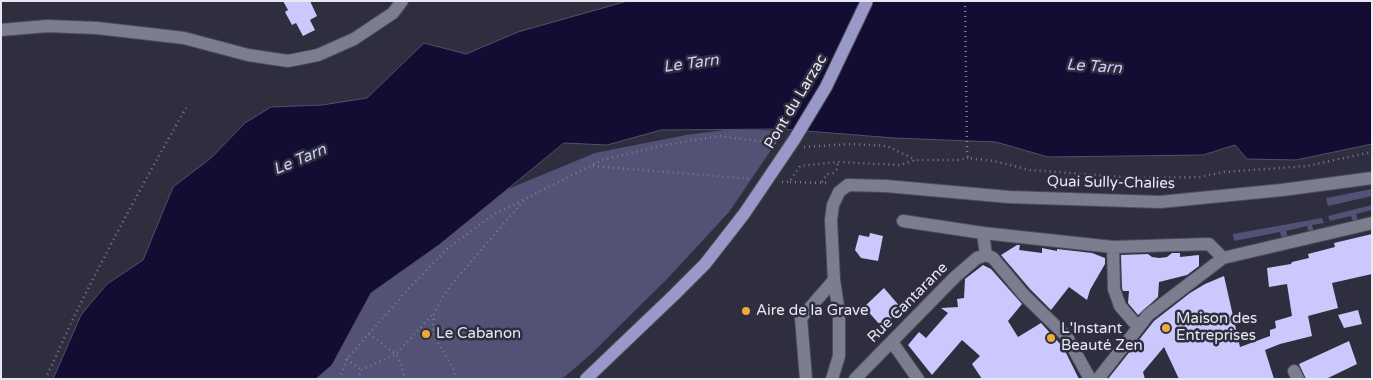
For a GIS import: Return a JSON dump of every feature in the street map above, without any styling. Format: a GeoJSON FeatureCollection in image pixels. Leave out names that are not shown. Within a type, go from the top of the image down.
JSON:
{"type":"FeatureCollection","features":[{"type":"Feature","properties":{"kind":"main road","name":"Pont du Larzac"},"geometry":{"type":"LineString","coordinates":[[586,379],[705,264],[744,214],[794,140],[826,87],[867,1]]}},
{"type":"Feature","properties":{"kind":"street"},"geometry":{"type":"LineString","coordinates":[[1,30],[47,26],[116,30],[184,38],[248,55],[288,61],[318,55],[354,39],[392,13],[402,1]]}},
{"type":"Feature","properties":{"kind":"street","name":"Quai Sully-Chalies"},"geometry":{"type":"LineString","coordinates":[[848,184],[896,186],[1010,197],[1160,202],[1264,192],[1372,178]]}},
{"type":"Feature","properties":{"kind":"street"},"geometry":{"type":"LineString","coordinates":[[832,379],[839,356],[839,313],[834,280],[831,220],[833,205],[839,192],[848,184]]}},
{"type":"Feature","properties":{"kind":"street"},"geometry":{"type":"LineString","coordinates":[[903,221],[983,233],[1113,247],[1209,244],[1223,258]]}},
{"type":"Feature","properties":{"kind":"street"},"geometry":{"type":"LineString","coordinates":[[1098,379],[1148,315],[1223,258],[1372,223]]}},
{"type":"Feature","properties":{"kind":"street"},"geometry":{"type":"LineString","coordinates":[[983,233],[986,255],[993,258],[1024,295],[1067,337],[1090,379]]}},
{"type":"Feature","properties":{"kind":"street"},"geometry":{"type":"LineString","coordinates":[[1113,247],[1114,289],[1120,306],[1138,327]]}},
{"type":"Feature","properties":{"kind":"street","name":"Rue Cantarane"},"geometry":{"type":"LineString","coordinates":[[855,379],[955,277],[977,258],[986,255]]}},
{"type":"Feature","properties":{"kind":"street"},"geometry":{"type":"LineString","coordinates":[[806,379],[801,318],[834,280]]}},
{"type":"Feature","properties":{"kind":"street"},"geometry":{"type":"LineString","coordinates":[[892,342],[918,379]]}},
{"type":"Feature","properties":{"kind":"path"},"geometry":{"type":"LineString","coordinates":[[965,1],[968,158],[994,161],[1030,170],[1137,178],[1200,177],[1224,172],[1307,166],[1372,152]]}},
{"type":"Feature","properties":{"kind":"path"},"geometry":{"type":"LineString","coordinates":[[44,379],[142,185],[186,108]]}},
{"type":"Feature","properties":{"kind":"path"},"geometry":{"type":"LineString","coordinates":[[339,379],[347,359],[410,287],[448,248],[493,214],[602,160],[655,147],[718,136],[781,144]]}},
{"type":"Feature","properties":{"kind":"path"},"geometry":{"type":"LineString","coordinates":[[798,146],[850,144],[887,146],[916,160]]}},
{"type":"Feature","properties":{"kind":"path"},"geometry":{"type":"LineString","coordinates":[[821,182],[827,174],[833,173],[837,169],[838,162]]}},
{"type":"Feature","properties":{"kind":"path"},"geometry":{"type":"LineString","coordinates":[[789,182],[848,184]]}},
{"type":"Feature","properties":{"kind":"path"},"geometry":{"type":"LineString","coordinates":[[357,379],[360,370],[396,354],[434,313],[450,286],[527,196]]}},
{"type":"Feature","properties":{"kind":"path"},"geometry":{"type":"LineString","coordinates":[[434,313],[433,327],[436,340],[451,364],[457,379]]}},
{"type":"Feature","properties":{"kind":"path"},"geometry":{"type":"LineString","coordinates":[[369,334],[396,354],[405,379]]}},
{"type":"Feature","properties":{"kind":"path"},"geometry":{"type":"LineString","coordinates":[[347,359],[360,370]]}},
{"type":"Feature","properties":{"kind":"shaded area"},"geometry":{"type":"Polygon","coordinates":[[[733,129],[784,131],[729,212],[668,278],[590,355],[562,379],[306,379],[378,277],[486,198],[595,153],[686,135],[733,129]]]}},
{"type":"Feature","properties":{"kind":"shaded area"},"geometry":{"type":"Polygon","coordinates":[[[1372,189],[1372,196],[1328,206],[1326,198],[1372,189]]]}},
{"type":"Feature","properties":{"kind":"shaded area"},"geometry":{"type":"Polygon","coordinates":[[[1372,205],[1372,210],[1356,214],[1359,224],[1354,225],[1351,216],[1330,221],[1328,216],[1372,205]]]}},
{"type":"Feature","properties":{"kind":"shaded area"},"geometry":{"type":"Polygon","coordinates":[[[1322,218],[1324,223],[1312,225],[1315,236],[1310,237],[1307,226],[1286,231],[1289,241],[1283,242],[1280,232],[1234,241],[1233,234],[1322,218]]]}},
{"type":"Feature","properties":{"kind":"water","name":"Le Tarn"},"geometry":{"type":"Polygon","coordinates":[[[628,1],[1372,1],[1372,144],[1296,160],[1247,159],[1235,145],[1203,155],[1048,157],[996,142],[894,138],[781,129],[661,130],[607,145],[564,143],[439,245],[371,293],[332,365],[316,379],[53,379],[81,315],[107,284],[143,260],[173,187],[211,158],[245,123],[271,107],[322,105],[367,98],[424,43],[466,54],[518,32],[628,1]]]}},
{"type":"Feature","properties":{"kind":"building"},"geometry":{"type":"Polygon","coordinates":[[[283,1],[310,1],[317,16],[310,20],[315,30],[303,36],[296,23],[292,25],[285,12],[288,10],[283,1]]]}},
{"type":"Feature","properties":{"kind":"building"},"geometry":{"type":"Polygon","coordinates":[[[870,233],[883,236],[878,261],[861,258],[855,250],[859,235],[869,237],[870,233]]]}},
{"type":"Feature","properties":{"kind":"building"},"geometry":{"type":"Polygon","coordinates":[[[1372,234],[1372,274],[1332,283],[1338,308],[1308,316],[1312,336],[1265,350],[1274,379],[1179,379],[1164,347],[1143,372],[1145,379],[1108,379],[1154,321],[1190,293],[1224,276],[1240,347],[1270,336],[1270,330],[1276,328],[1275,321],[1292,316],[1287,284],[1269,287],[1267,268],[1291,264],[1292,262],[1309,258],[1308,254],[1335,247],[1334,243],[1372,234]]]}},
{"type":"Feature","properties":{"kind":"building"},"geometry":{"type":"Polygon","coordinates":[[[1020,245],[1019,250],[1042,253],[1042,248],[1092,253],[1105,258],[1105,264],[1090,290],[1087,300],[1069,287],[1051,310],[1001,255],[1020,245]]]}},
{"type":"Feature","properties":{"kind":"building"},"geometry":{"type":"Polygon","coordinates":[[[1172,253],[1180,253],[1180,257],[1199,255],[1199,266],[1187,275],[1159,282],[1158,297],[1138,315],[1128,303],[1129,291],[1123,291],[1122,288],[1121,255],[1148,254],[1159,258],[1167,257],[1172,253]]]}},
{"type":"Feature","properties":{"kind":"building"},"geometry":{"type":"Polygon","coordinates":[[[983,265],[991,269],[1022,304],[1008,321],[1018,337],[1041,323],[1063,347],[1079,379],[982,379],[972,364],[980,356],[962,340],[932,375],[908,345],[919,332],[926,338],[948,313],[941,308],[958,307],[957,299],[964,298],[965,279],[983,265]]]}},
{"type":"Feature","properties":{"kind":"building"},"geometry":{"type":"Polygon","coordinates":[[[884,288],[902,309],[882,327],[864,307],[884,288]]]}},
{"type":"Feature","properties":{"kind":"building"},"geometry":{"type":"Polygon","coordinates":[[[1358,310],[1362,324],[1344,328],[1338,315],[1358,310]]]}},
{"type":"Feature","properties":{"kind":"building"},"geometry":{"type":"Polygon","coordinates":[[[1349,341],[1357,364],[1326,379],[1306,379],[1299,364],[1349,341]]]}},
{"type":"Feature","properties":{"kind":"place","name":"Aire de la Grave"},"geometry":{"type":"Point","coordinates":[746,311]}},
{"type":"Feature","properties":{"kind":"place","name":"Maison des Entreprises"},"geometry":{"type":"Point","coordinates":[1166,328]}},
{"type":"Feature","properties":{"kind":"place","name":"Le Cabanon"},"geometry":{"type":"Point","coordinates":[426,334]}},
{"type":"Feature","properties":{"kind":"place","name":"L'Instant Beauté Zen"},"geometry":{"type":"Point","coordinates":[1051,338]}}]}
